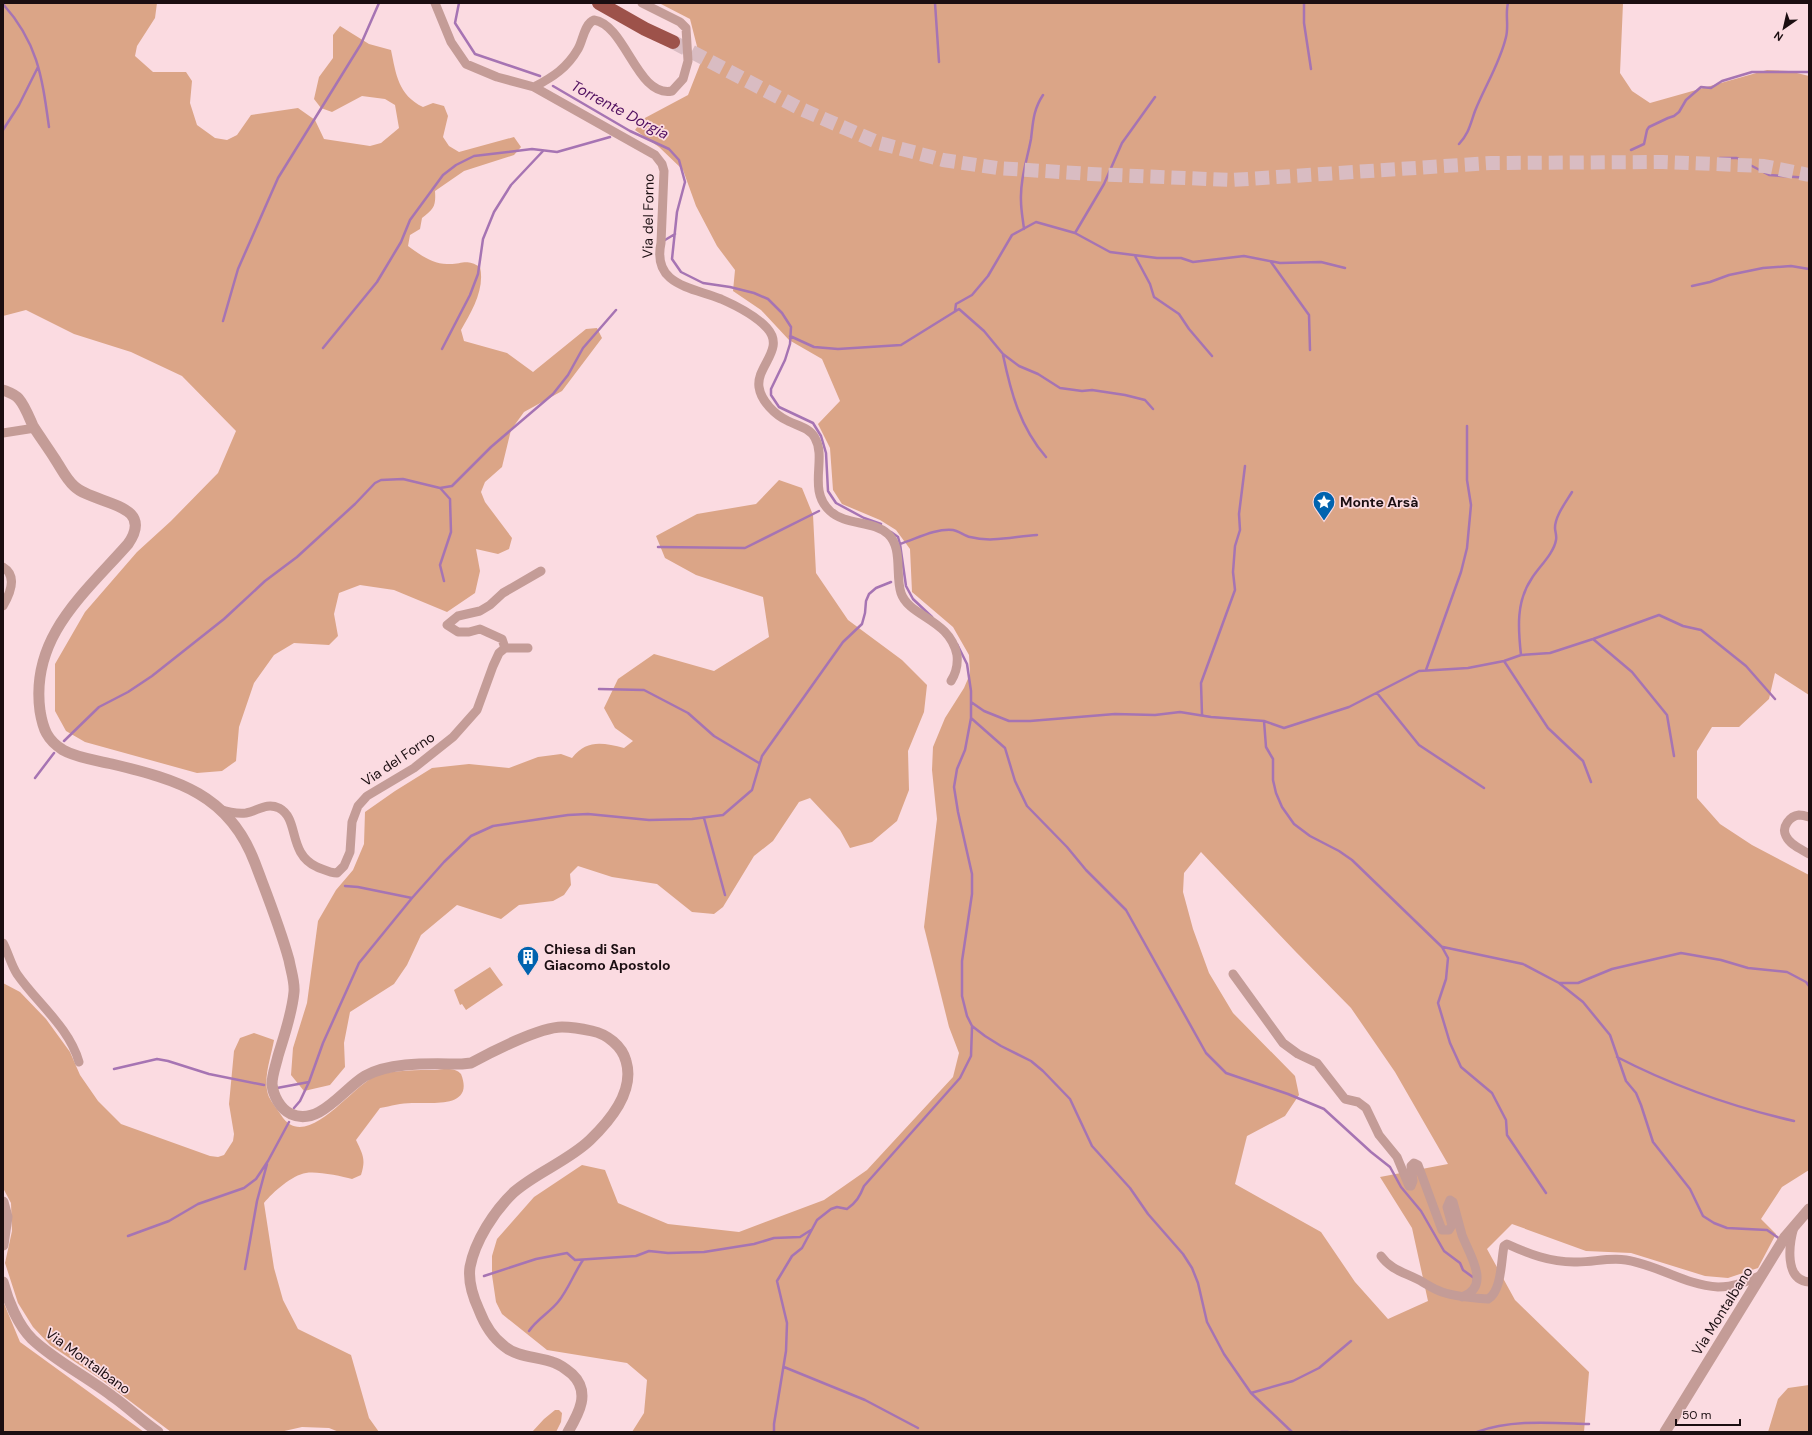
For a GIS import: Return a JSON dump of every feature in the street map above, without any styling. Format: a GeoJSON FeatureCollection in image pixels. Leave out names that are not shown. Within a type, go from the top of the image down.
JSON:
{"type":"FeatureCollection","features":[{"type":"Feature","properties":{"kind":"highway"},"geometry":{"type":"LineString","coordinates":[[599,3],[645,29],[673,42]]}},
{"type":"Feature","properties":{"kind":"street","name":"Via del Forno"},"geometry":{"type":"LineString","coordinates":[[435,3],[451,42],[466,64],[497,77],[534,87],[655,155],[659,159],[664,171],[661,243],[659,253],[662,270],[667,276],[682,286],[721,299],[749,314],[768,329],[773,339],[774,346],[758,382],[759,390],[766,404],[776,414],[785,420],[806,429],[815,438],[818,446],[818,488],[824,504],[830,512],[844,520],[883,530],[892,538],[896,551],[899,583],[903,597],[908,603],[937,624],[948,635],[955,647],[957,666],[951,681]]}},
{"type":"Feature","properties":{"kind":"street"},"geometry":{"type":"LineString","coordinates":[[534,87],[557,75],[569,63],[579,47],[590,23],[594,20],[600,22],[611,31],[646,80],[660,91],[672,91],[683,79],[688,61],[686,28],[680,22],[642,3]]}},
{"type":"Feature","properties":{"kind":"street"},"geometry":{"type":"LineString","coordinates":[[3,390],[19,399],[34,428],[75,488],[121,507],[135,520],[137,527],[134,536],[128,544],[66,613],[46,650],[39,683],[39,704],[43,728],[46,736],[63,750],[76,756],[154,774],[173,780],[201,795],[219,809],[241,833],[249,848],[276,921],[292,974],[294,990],[292,1004],[272,1078],[272,1086],[278,1102],[283,1109],[290,1114],[311,1117],[320,1112],[354,1083],[376,1070],[408,1065],[471,1063],[539,1032],[561,1027],[596,1032],[613,1042],[623,1051],[629,1071],[629,1080],[620,1103],[589,1140],[515,1192],[502,1205],[480,1239],[473,1254],[469,1275],[474,1301],[484,1322],[504,1346],[515,1353],[556,1363],[567,1370],[579,1382],[582,1390],[581,1406],[568,1432]]}},
{"type":"Feature","properties":{"kind":"street"},"geometry":{"type":"LineString","coordinates":[[3,433],[34,428]]}},
{"type":"Feature","properties":{"kind":"street"},"geometry":{"type":"LineString","coordinates":[[3,567],[10,573],[12,578],[10,592],[3,606]]}},
{"type":"Feature","properties":{"kind":"street"},"geometry":{"type":"LineString","coordinates":[[528,648],[505,648],[502,639],[480,629],[469,632],[458,632],[447,625],[458,616],[480,611],[490,605],[503,593],[541,571]]}},
{"type":"Feature","properties":{"kind":"street","name":"Via del Forno"},"geometry":{"type":"LineString","coordinates":[[219,809],[231,813],[246,813],[264,806],[278,807],[286,813],[298,848],[306,860],[330,873],[338,873],[344,866],[350,852],[352,822],[358,806],[367,796],[414,768],[453,737],[477,710],[492,666],[499,653],[505,648]]}},
{"type":"Feature","properties":{"kind":"street"},"geometry":{"type":"LineString","coordinates":[[1809,817],[1800,815],[1789,820],[1784,829],[1785,836],[1792,844],[1809,854]]}},
{"type":"Feature","properties":{"kind":"street"},"geometry":{"type":"LineString","coordinates":[[3,943],[16,973],[60,1027],[76,1050],[79,1062]]}},
{"type":"Feature","properties":{"kind":"street"},"geometry":{"type":"LineString","coordinates":[[1233,974],[1283,1043],[1298,1054],[1317,1063],[1345,1099],[1358,1102],[1366,1108],[1379,1135],[1398,1157],[1409,1186],[1411,1186],[1413,1181],[1411,1166],[1414,1163],[1418,1165],[1442,1230],[1444,1231],[1449,1230],[1452,1224],[1447,1207],[1450,1200],[1453,1202],[1463,1236],[1475,1262],[1477,1272],[1475,1288],[1469,1294],[1462,1297]]}},
{"type":"Feature","properties":{"kind":"street"},"geometry":{"type":"LineString","coordinates":[[3,1202],[7,1217],[3,1245]]}},
{"type":"Feature","properties":{"kind":"street","name":"Via Montalbano"},"geometry":{"type":"LineString","coordinates":[[1664,1432],[1796,1222],[1809,1209]]}},
{"type":"Feature","properties":{"kind":"street"},"geometry":{"type":"LineString","coordinates":[[1796,1222],[1792,1236],[1790,1254],[1791,1266],[1800,1279],[1809,1282]]}},
{"type":"Feature","properties":{"kind":"street"},"geometry":{"type":"LineString","coordinates":[[1381,1256],[1386,1263],[1399,1272],[1441,1291],[1462,1297],[1488,1299],[1491,1297],[1502,1269],[1501,1262],[1504,1246],[1507,1244],[1539,1258],[1575,1262],[1624,1260],[1644,1263],[1691,1282],[1719,1287],[1743,1283],[1762,1275]]}},
{"type":"Feature","properties":{"kind":"street","name":"Via Montalbano"},"geometry":{"type":"LineString","coordinates":[[3,1282],[24,1329],[32,1338],[45,1350],[114,1397],[158,1432]]}},
{"type":"Feature","properties":{"kind":"shaded area"},"geometry":{"type":"Polygon","coordinates":[[[3,3],[157,3],[155,18],[137,46],[135,56],[153,72],[186,72],[192,81],[190,103],[197,125],[215,138],[227,140],[237,135],[251,115],[298,108],[315,120],[324,139],[370,146],[381,143],[399,128],[395,105],[385,99],[362,96],[332,112],[321,108],[314,99],[319,77],[333,58],[333,35],[340,26],[369,44],[391,50],[397,75],[403,90],[408,96],[423,107],[433,103],[444,106],[448,116],[443,137],[449,146],[459,152],[514,137],[521,147],[514,155],[464,171],[435,191],[433,207],[422,218],[420,229],[410,235],[408,246],[431,260],[441,264],[467,262],[480,267],[481,283],[479,292],[473,308],[461,330],[464,341],[507,353],[533,372],[586,329],[597,328],[602,338],[562,391],[524,412],[511,430],[502,467],[485,482],[481,492],[485,502],[512,538],[509,549],[498,554],[476,549],[480,571],[475,593],[447,612],[394,590],[360,585],[339,593],[334,614],[338,636],[329,645],[294,643],[274,655],[254,683],[239,727],[236,761],[222,771],[197,773],[85,742],[66,731],[55,711],[55,664],[85,612],[137,552],[171,521],[218,473],[236,431],[182,376],[131,352],[74,334],[26,310],[3,316],[3,3]]]}},
{"type":"Feature","properties":{"kind":"shaded area"},"geometry":{"type":"Polygon","coordinates":[[[659,3],[1623,3],[1620,73],[1632,91],[1650,103],[1767,70],[1789,71],[1809,76],[1809,695],[1775,673],[1769,699],[1739,727],[1712,727],[1697,751],[1697,798],[1720,824],[1752,845],[1809,875],[1809,1170],[1782,1187],[1761,1219],[1776,1234],[1758,1268],[1728,1278],[1705,1276],[1631,1253],[1586,1251],[1512,1224],[1487,1249],[1515,1300],[1589,1372],[1584,1432],[632,1432],[644,1413],[647,1380],[627,1363],[547,1350],[502,1314],[496,1302],[492,1275],[492,1256],[497,1239],[534,1197],[582,1165],[605,1170],[618,1203],[668,1224],[739,1232],[824,1200],[867,1170],[953,1077],[959,1053],[949,1027],[924,927],[937,819],[932,770],[933,747],[945,718],[964,688],[970,674],[969,655],[953,627],[912,592],[910,549],[896,530],[880,520],[842,504],[833,490],[830,448],[818,424],[840,401],[822,359],[789,340],[761,310],[733,291],[735,270],[717,246],[696,206],[683,170],[659,147],[635,130],[643,119],[688,95],[701,62],[690,19],[659,3]],[[1201,852],[1184,873],[1183,892],[1193,929],[1209,973],[1233,1013],[1295,1076],[1299,1095],[1285,1116],[1247,1136],[1235,1184],[1321,1232],[1355,1282],[1388,1319],[1428,1301],[1412,1228],[1380,1177],[1448,1164],[1395,1072],[1351,1008],[1201,852]]]}},
{"type":"Feature","properties":{"kind":"shaded area"},"geometry":{"type":"Polygon","coordinates":[[[779,480],[802,488],[813,515],[816,573],[848,620],[902,660],[927,685],[924,712],[908,751],[909,790],[897,821],[872,842],[850,848],[840,830],[810,798],[799,802],[773,841],[754,856],[723,907],[714,914],[692,912],[657,884],[612,877],[578,866],[570,874],[571,885],[564,895],[553,901],[519,905],[501,919],[457,905],[421,935],[407,965],[394,984],[350,1012],[344,1043],[345,1067],[330,1085],[304,1091],[291,1075],[293,1048],[307,1003],[318,921],[336,890],[353,870],[364,844],[365,812],[432,768],[469,764],[509,768],[538,757],[561,754],[572,758],[578,752],[590,745],[602,744],[624,748],[633,741],[615,728],[604,708],[618,679],[654,654],[714,671],[769,637],[763,597],[696,575],[665,558],[656,536],[697,514],[756,504],[779,480]]]}},
{"type":"Feature","properties":{"kind":"shaded area"},"geometry":{"type":"Polygon","coordinates":[[[490,967],[503,985],[466,1010],[462,1004],[460,1005],[454,990],[490,967]]]}},
{"type":"Feature","properties":{"kind":"shaded area"},"geometry":{"type":"Polygon","coordinates":[[[3,983],[20,992],[46,1019],[70,1052],[80,1075],[98,1101],[121,1124],[210,1156],[218,1157],[224,1155],[233,1141],[234,1134],[229,1104],[234,1051],[240,1038],[254,1033],[274,1040],[266,1083],[267,1090],[269,1097],[281,1115],[291,1125],[303,1127],[316,1122],[330,1113],[356,1090],[378,1075],[399,1071],[446,1069],[456,1070],[461,1074],[464,1085],[462,1093],[457,1098],[440,1103],[408,1103],[380,1108],[356,1140],[363,1157],[361,1175],[352,1179],[336,1175],[316,1173],[301,1174],[283,1185],[264,1203],[274,1268],[283,1300],[298,1329],[351,1355],[369,1418],[379,1432],[339,1432],[329,1428],[302,1427],[280,1432],[171,1432],[102,1380],[50,1345],[33,1327],[18,1303],[5,1263],[12,1231],[11,1203],[3,1188],[3,983]]]}},
{"type":"Feature","properties":{"kind":"shaded area"},"geometry":{"type":"Polygon","coordinates":[[[3,1301],[20,1342],[144,1432],[3,1432],[3,1301]]]}},
{"type":"Feature","properties":{"kind":"shaded area"},"geometry":{"type":"Polygon","coordinates":[[[1809,1385],[1809,1432],[1768,1432],[1778,1399],[1788,1388],[1809,1385]]]}},
{"type":"Feature","properties":{"kind":"shaded area"},"geometry":{"type":"Polygon","coordinates":[[[555,1410],[559,1410],[562,1413],[561,1422],[556,1432],[532,1432],[544,1419],[555,1410]]]}},
{"type":"Feature","properties":{"kind":"waterway"},"geometry":{"type":"LineString","coordinates":[[223,321],[238,269],[278,178],[361,44],[379,3]]}},
{"type":"Feature","properties":{"kind":"waterway","name":"Torrente Dorgia"},"geometry":{"type":"LineString","coordinates":[[459,3],[455,23],[475,54],[540,76]]}},
{"type":"Feature","properties":{"kind":"waterway"},"geometry":{"type":"LineString","coordinates":[[935,3],[939,62]]}},
{"type":"Feature","properties":{"kind":"waterway"},"geometry":{"type":"LineString","coordinates":[[1304,3],[1304,23],[1311,69]]}},
{"type":"Feature","properties":{"kind":"waterway"},"geometry":{"type":"LineString","coordinates":[[1459,144],[1469,129],[1475,111],[1503,47],[1507,33],[1508,3]]}},
{"type":"Feature","properties":{"kind":"waterway"},"geometry":{"type":"LineString","coordinates":[[3,4],[15,18],[31,47],[41,76],[49,127]]}},
{"type":"Feature","properties":{"kind":"waterway"},"geometry":{"type":"LineString","coordinates":[[3,130],[19,105],[38,67]]}},
{"type":"Feature","properties":{"kind":"waterway"},"geometry":{"type":"LineString","coordinates":[[1631,150],[1644,144],[1649,127],[1674,116],[1679,112],[1686,100],[1701,87],[1711,88],[1722,81],[1752,72],[1809,72]]}},
{"type":"Feature","properties":{"kind":"waterway","name":"Torrente Dorgia"},"geometry":{"type":"LineString","coordinates":[[553,86],[630,131],[669,149],[679,160],[685,182],[677,212],[672,259],[681,272],[703,283],[730,287],[754,293],[768,299],[782,313],[791,327],[790,344],[785,360],[771,389],[771,395],[779,407],[813,423],[821,436],[826,453],[828,491],[836,503],[864,518],[881,524]]}},
{"type":"Feature","properties":{"kind":"waterway"},"geometry":{"type":"LineString","coordinates":[[1024,229],[1021,204],[1023,178],[1034,117],[1037,106],[1043,95]]}},
{"type":"Feature","properties":{"kind":"waterway"},"geometry":{"type":"LineString","coordinates":[[1075,233],[1104,184],[1122,143],[1155,97]]}},
{"type":"Feature","properties":{"kind":"waterway"},"geometry":{"type":"LineString","coordinates":[[323,348],[377,282],[401,242],[410,220],[443,175],[456,165],[474,156],[532,149],[557,152],[610,137]]}},
{"type":"Feature","properties":{"kind":"waterway"},"geometry":{"type":"LineString","coordinates":[[442,349],[470,295],[478,274],[483,239],[494,212],[511,185],[543,151]]}},
{"type":"Feature","properties":{"kind":"waterway"},"geometry":{"type":"LineString","coordinates":[[1720,158],[1737,158],[1769,175],[1809,178]]}},
{"type":"Feature","properties":{"kind":"waterway"},"geometry":{"type":"LineString","coordinates":[[955,311],[956,304],[972,295],[988,276],[1012,235],[1036,222],[1075,233],[1110,252],[1157,258],[1181,258],[1193,262],[1244,256],[1280,263],[1321,262],[1345,268]]}},
{"type":"Feature","properties":{"kind":"waterway"},"geometry":{"type":"LineString","coordinates":[[665,240],[675,234]]}},
{"type":"Feature","properties":{"kind":"waterway"},"geometry":{"type":"LineString","coordinates":[[1135,256],[1150,284],[1154,297],[1179,314],[1189,329],[1212,356]]}},
{"type":"Feature","properties":{"kind":"waterway"},"geometry":{"type":"LineString","coordinates":[[1271,262],[1309,315],[1310,350]]}},
{"type":"Feature","properties":{"kind":"waterway"},"geometry":{"type":"LineString","coordinates":[[1692,286],[1710,282],[1729,275],[1763,268],[1791,266],[1809,269]]}},
{"type":"Feature","properties":{"kind":"waterway"},"geometry":{"type":"LineString","coordinates":[[790,336],[814,347],[838,349],[901,345],[959,309],[984,331],[1003,354],[1019,366],[1038,374],[1060,388],[1082,391],[1092,390],[1125,395],[1145,400],[1153,409]]}},
{"type":"Feature","properties":{"kind":"waterway"},"geometry":{"type":"LineString","coordinates":[[64,741],[99,707],[128,692],[152,676],[224,619],[265,581],[297,557],[355,504],[375,483],[381,480],[403,479],[440,488],[452,486],[491,447],[553,394],[568,375],[583,348],[616,310]]}},
{"type":"Feature","properties":{"kind":"waterway"},"geometry":{"type":"LineString","coordinates":[[1003,355],[1009,383],[1023,422],[1029,434],[1046,457]]}},
{"type":"Feature","properties":{"kind":"waterway"},"geometry":{"type":"LineString","coordinates":[[1426,670],[1461,572],[1467,548],[1471,505],[1467,480],[1467,426]]}},
{"type":"Feature","properties":{"kind":"waterway"},"geometry":{"type":"LineString","coordinates":[[1202,715],[1201,683],[1235,590],[1233,572],[1235,546],[1240,530],[1239,514],[1245,466]]}},
{"type":"Feature","properties":{"kind":"waterway"},"geometry":{"type":"LineString","coordinates":[[441,489],[450,499],[451,532],[440,565],[444,581]]}},
{"type":"Feature","properties":{"kind":"waterway"},"geometry":{"type":"LineString","coordinates":[[1521,655],[1519,615],[1523,596],[1532,578],[1555,545],[1555,523],[1561,509],[1572,492]]}},
{"type":"Feature","properties":{"kind":"waterway"},"geometry":{"type":"LineString","coordinates":[[658,547],[745,548],[819,511]]}},
{"type":"Feature","properties":{"kind":"waterway"},"geometry":{"type":"LineString","coordinates":[[900,544],[933,532],[946,530],[953,530],[966,536],[978,539],[1004,539],[1037,535]]}},
{"type":"Feature","properties":{"kind":"waterway","name":"Torrente Dorgia"},"geometry":{"type":"LineString","coordinates":[[891,532],[898,537],[900,544],[906,586],[913,599],[932,617]]}},
{"type":"Feature","properties":{"kind":"waterway"},"geometry":{"type":"LineString","coordinates":[[294,1108],[300,1101],[309,1082],[323,1043],[359,963],[412,898],[444,862],[471,836],[493,826],[568,815],[588,814],[649,820],[692,819],[723,815],[752,790],[762,756],[843,642],[862,624],[866,601],[869,594],[876,588],[891,582]]}},
{"type":"Feature","properties":{"kind":"waterway"},"geometry":{"type":"LineString","coordinates":[[971,702],[984,711],[1009,721],[1030,721],[1115,714],[1155,715],[1180,712],[1211,717],[1264,721],[1284,728],[1349,707],[1419,671],[1468,668],[1504,661],[1521,655],[1550,653],[1659,615],[1683,626],[1701,630],[1746,666],[1775,699]]}},
{"type":"Feature","properties":{"kind":"waterway"},"geometry":{"type":"LineString","coordinates":[[1593,639],[1632,672],[1667,715],[1674,756]]}},
{"type":"Feature","properties":{"kind":"waterway"},"geometry":{"type":"LineString","coordinates":[[957,644],[967,664],[971,691],[971,718],[965,750],[957,769],[954,787],[972,874],[972,894],[962,961],[962,996],[967,1016],[972,1026],[985,1036],[1031,1061],[1043,1071],[1070,1099],[1092,1146],[1130,1188],[1148,1214],[1183,1254],[1192,1268],[1198,1283],[1207,1322],[1224,1354],[1251,1393],[1292,1432]]}},
{"type":"Feature","properties":{"kind":"waterway"},"geometry":{"type":"LineString","coordinates":[[1504,661],[1548,728],[1583,761],[1591,782]]}},
{"type":"Feature","properties":{"kind":"waterway"},"geometry":{"type":"LineString","coordinates":[[599,689],[644,690],[688,713],[714,736],[759,763]]}},
{"type":"Feature","properties":{"kind":"waterway"},"geometry":{"type":"LineString","coordinates":[[1377,693],[1419,745],[1484,788]]}},
{"type":"Feature","properties":{"kind":"waterway"},"geometry":{"type":"LineString","coordinates":[[971,718],[1005,748],[1015,781],[1027,806],[1067,847],[1086,870],[1126,910],[1206,1053],[1226,1073],[1288,1094],[1324,1109],[1371,1152],[1390,1167],[1401,1187],[1421,1211],[1444,1251],[1460,1263],[1463,1270],[1474,1278]]}},
{"type":"Feature","properties":{"kind":"waterway"},"geometry":{"type":"LineString","coordinates":[[1264,721],[1266,747],[1273,759],[1273,780],[1276,793],[1282,807],[1294,824],[1310,836],[1339,851],[1352,860],[1442,947],[1448,958],[1446,979],[1438,1003],[1450,1043],[1461,1067],[1492,1093],[1506,1120],[1507,1135],[1546,1193]]}},
{"type":"Feature","properties":{"kind":"waterway"},"geometry":{"type":"LineString","coordinates":[[35,778],[54,753]]}},
{"type":"Feature","properties":{"kind":"waterway"},"geometry":{"type":"LineString","coordinates":[[704,818],[725,895]]}},
{"type":"Feature","properties":{"kind":"waterway"},"geometry":{"type":"LineString","coordinates":[[345,886],[358,887],[412,898]]}},
{"type":"Feature","properties":{"kind":"waterway"},"geometry":{"type":"LineString","coordinates":[[1443,947],[1523,964],[1559,983],[1583,1002],[1610,1035],[1626,1081],[1636,1093],[1641,1105],[1653,1142],[1690,1189],[1703,1216],[1714,1223],[1727,1228],[1767,1230],[1780,1239]]}},
{"type":"Feature","properties":{"kind":"waterway"},"geometry":{"type":"LineString","coordinates":[[1559,983],[1578,983],[1612,969],[1681,953],[1721,960],[1748,968],[1787,972],[1806,982],[1809,986]]}},
{"type":"Feature","properties":{"kind":"waterway"},"geometry":{"type":"LineString","coordinates":[[774,1432],[786,1351],[787,1323],[777,1281],[792,1256],[802,1248],[817,1220],[831,1209],[837,1207],[847,1209],[853,1204],[864,1186],[960,1078],[971,1056],[972,1027]]}},
{"type":"Feature","properties":{"kind":"waterway"},"geometry":{"type":"LineString","coordinates":[[1617,1057],[1638,1068],[1704,1095],[1748,1109],[1794,1121]]}},
{"type":"Feature","properties":{"kind":"waterway"},"geometry":{"type":"LineString","coordinates":[[114,1069],[157,1059],[209,1074],[264,1085]]}},
{"type":"Feature","properties":{"kind":"waterway"},"geometry":{"type":"LineString","coordinates":[[277,1088],[309,1082]]}},
{"type":"Feature","properties":{"kind":"waterway"},"geometry":{"type":"LineString","coordinates":[[128,1236],[169,1221],[198,1204],[244,1188],[256,1179],[268,1161],[289,1122]]}},
{"type":"Feature","properties":{"kind":"waterway"},"geometry":{"type":"LineString","coordinates":[[245,1269],[257,1201],[267,1164]]}},
{"type":"Feature","properties":{"kind":"waterway"},"geometry":{"type":"LineString","coordinates":[[484,1276],[536,1259],[567,1253],[575,1260],[636,1256],[649,1251],[668,1253],[704,1252],[754,1244],[774,1238],[800,1237],[811,1230]]}},
{"type":"Feature","properties":{"kind":"waterway"},"geometry":{"type":"LineString","coordinates":[[529,1331],[558,1302],[583,1260]]}},
{"type":"Feature","properties":{"kind":"waterway"},"geometry":{"type":"LineString","coordinates":[[1251,1393],[1293,1381],[1319,1368],[1351,1341]]}},
{"type":"Feature","properties":{"kind":"waterway"},"geometry":{"type":"LineString","coordinates":[[784,1367],[865,1400],[918,1428]]}},
{"type":"Feature","properties":{"kind":"waterway"},"geometry":{"type":"LineString","coordinates":[[1477,1432],[1518,1423],[1589,1424]]}},
{"type":"Feature","properties":{"kind":"waterway"},"geometry":{"type":"LineString","coordinates":[[1341,1432],[1348,1432]]}},
{"type":"Feature","properties":{"kind":"tunnel"},"geometry":{"type":"LineString","coordinates":[[673,42],[801,109],[879,143],[943,160],[997,168],[1232,180],[1491,163],[1663,162],[1764,166],[1809,175]]}},
{"type":"Feature","properties":{"kind":"place","name":"Monte Arsà"},"geometry":{"type":"Point","coordinates":[1324,522]}},
{"type":"Feature","properties":{"kind":"place","name":"Chiesa di San Giacomo Apostolo"},"geometry":{"type":"Point","coordinates":[528,976]}}]}
